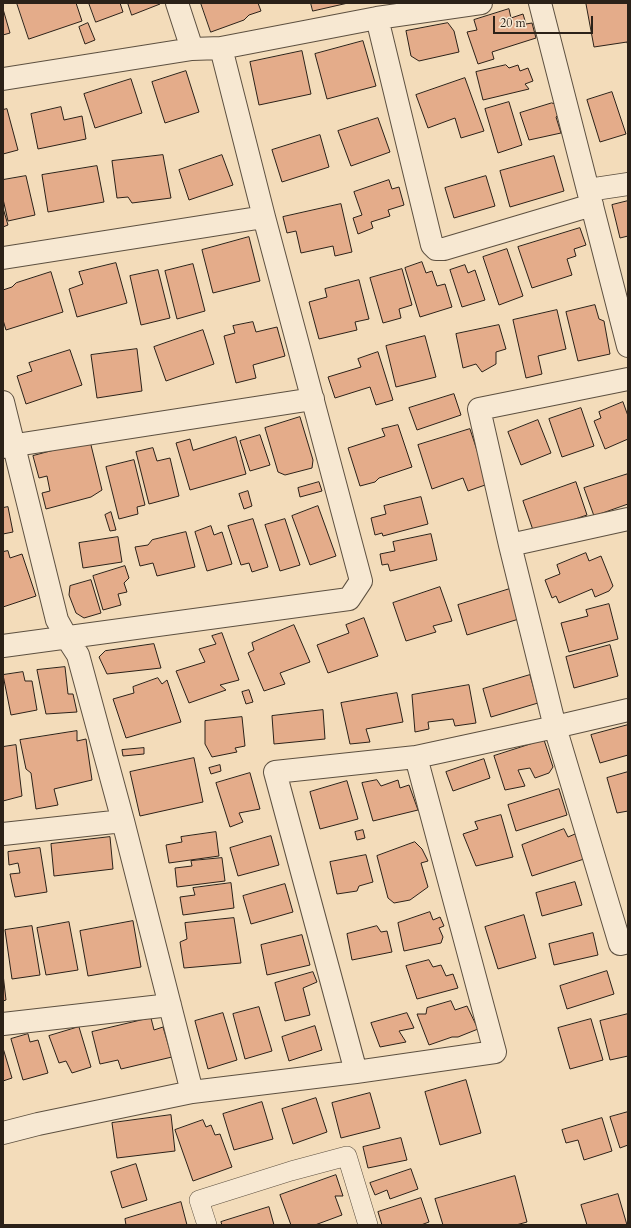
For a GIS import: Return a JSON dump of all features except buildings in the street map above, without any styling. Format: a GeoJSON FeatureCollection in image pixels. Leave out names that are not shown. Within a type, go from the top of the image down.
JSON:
{"type":"FeatureCollection","features":[{"type":"Feature","properties":{"kind":"street"},"geometry":{"type":"LineString","coordinates":[[177,3],[192,49]]}},
{"type":"Feature","properties":{"kind":"street"},"geometry":{"type":"LineString","coordinates":[[3,79],[192,49],[221,48],[377,18],[481,3]]}},
{"type":"Feature","properties":{"kind":"street"},"geometry":{"type":"LineString","coordinates":[[540,3],[628,346]]}},
{"type":"Feature","properties":{"kind":"street"},"geometry":{"type":"LineString","coordinates":[[377,18],[432,245],[436,249],[444,248],[628,184]]}},
{"type":"Feature","properties":{"kind":"street"},"geometry":{"type":"LineString","coordinates":[[3,646],[349,599],[361,581],[264,217],[221,48]]}},
{"type":"Feature","properties":{"kind":"street"},"geometry":{"type":"LineString","coordinates":[[3,258],[264,217]]}},
{"type":"Feature","properties":{"kind":"street"},"geometry":{"type":"LineString","coordinates":[[628,380],[479,409],[510,545],[555,727],[620,944],[628,942]]}},
{"type":"Feature","properties":{"kind":"street"},"geometry":{"type":"LineString","coordinates":[[8,446],[313,400]]}},
{"type":"Feature","properties":{"kind":"street"},"geometry":{"type":"LineString","coordinates":[[3,402],[8,446],[57,620],[78,655],[123,821],[192,1092]]}},
{"type":"Feature","properties":{"kind":"street"},"geometry":{"type":"LineString","coordinates":[[510,545],[628,519]]}},
{"type":"Feature","properties":{"kind":"street"},"geometry":{"type":"LineString","coordinates":[[356,1072],[275,772],[416,757],[628,710]]}},
{"type":"Feature","properties":{"kind":"street"},"geometry":{"type":"LineString","coordinates":[[3,1133],[46,1122],[192,1092],[356,1072],[495,1052],[416,757]]}},
{"type":"Feature","properties":{"kind":"street"},"geometry":{"type":"LineString","coordinates":[[3,834],[123,821]]}},
{"type":"Feature","properties":{"kind":"street"},"geometry":{"type":"LineString","coordinates":[[3,1024],[170,1005]]}},
{"type":"Feature","properties":{"kind":"lane"},"geometry":{"type":"LineString","coordinates":[[207,1225],[199,1200],[291,1171],[347,1156],[368,1225]]}}]}
